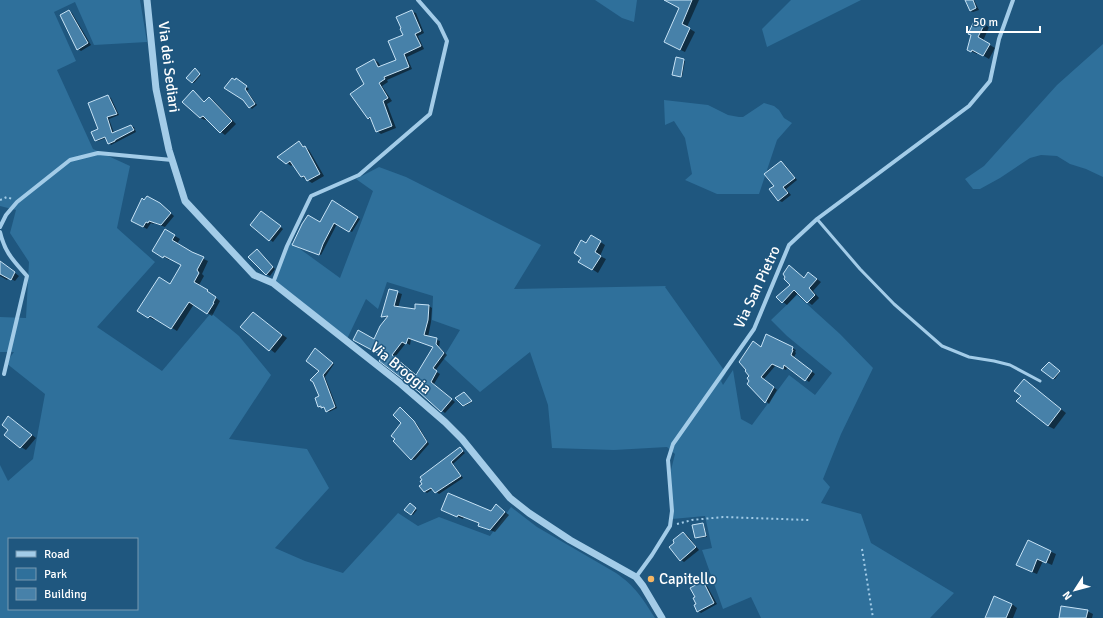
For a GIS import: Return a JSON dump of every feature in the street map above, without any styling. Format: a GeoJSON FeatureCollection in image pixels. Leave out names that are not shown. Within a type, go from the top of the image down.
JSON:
{"type":"FeatureCollection","features":[{"type":"Feature","properties":{"kind":"street","name":"Via dei Sediari"},"geometry":{"type":"LineString","coordinates":[[147,0],[156,90],[172,160]]}},
{"type":"Feature","properties":{"kind":"street"},"geometry":{"type":"LineString","coordinates":[[273,283],[287,246],[311,196],[359,175],[430,114],[447,40],[439,24],[418,0]]}},
{"type":"Feature","properties":{"kind":"street","name":"Via San Pietro"},"geometry":{"type":"LineString","coordinates":[[636,577],[670,526],[672,511],[668,460],[673,444],[754,328],[790,245],[817,219],[969,106],[990,81],[999,39],[1013,0]]}},
{"type":"Feature","properties":{"kind":"street"},"geometry":{"type":"LineString","coordinates":[[0,227],[10,209],[17,202],[70,160],[98,153],[172,160]]}},
{"type":"Feature","properties":{"kind":"street","name":"Via Broggia"},"geometry":{"type":"LineString","coordinates":[[172,160],[185,201],[254,275],[273,283],[395,379],[445,422],[462,439],[510,498],[529,513],[570,540],[636,577]]}},
{"type":"Feature","properties":{"kind":"street"},"geometry":{"type":"LineString","coordinates":[[0,232],[3,245],[12,260],[27,276],[4,374]]}},
{"type":"Feature","properties":{"kind":"street"},"geometry":{"type":"LineString","coordinates":[[636,577],[662,618]]}},
{"type":"Feature","properties":{"kind":"lane"},"geometry":{"type":"LineString","coordinates":[[817,219],[860,269],[894,304],[942,346],[969,357],[994,360],[1010,365],[1040,380]]}},
{"type":"Feature","properties":{"kind":"path"},"geometry":{"type":"LineString","coordinates":[[0,200],[7,197],[17,202]]}},
{"type":"Feature","properties":{"kind":"path"},"geometry":{"type":"LineString","coordinates":[[670,526],[692,520],[722,518],[809,520]]}},
{"type":"Feature","properties":{"kind":"path"},"geometry":{"type":"LineString","coordinates":[[862,550],[873,618]]}},
{"type":"Feature","properties":{"kind":"green space"},"geometry":{"type":"Polygon","coordinates":[[[0,0],[140,0],[147,42],[94,45],[75,2],[54,12],[76,61],[57,70],[93,149],[130,166],[117,228],[155,262],[97,327],[162,371],[211,313],[239,336],[271,375],[229,439],[307,449],[329,488],[275,548],[305,561],[343,573],[398,513],[418,526],[439,517],[490,536],[511,507],[537,527],[623,578],[638,593],[655,618],[0,618],[0,465],[8,481],[33,459],[45,394],[6,363],[14,352],[0,352],[0,317],[26,318],[29,262],[10,233],[16,210],[0,206],[0,0]]]}},
{"type":"Feature","properties":{"kind":"green space"},"geometry":{"type":"Polygon","coordinates":[[[595,0],[637,0],[634,22],[622,18],[595,0]]]}},
{"type":"Feature","properties":{"kind":"green space"},"geometry":{"type":"Polygon","coordinates":[[[791,0],[861,0],[767,47],[762,29],[791,0]]]}},
{"type":"Feature","properties":{"kind":"green space"},"geometry":{"type":"Polygon","coordinates":[[[1103,44],[1103,177],[1086,169],[1070,164],[1057,156],[1041,155],[1030,158],[980,189],[973,189],[965,179],[984,166],[1057,85],[1103,44]]]}},
{"type":"Feature","properties":{"kind":"green space"},"geometry":{"type":"Polygon","coordinates":[[[664,100],[708,105],[728,115],[739,117],[743,117],[764,103],[774,106],[779,110],[784,118],[792,123],[777,140],[759,194],[717,194],[685,180],[692,174],[685,138],[674,121],[665,125],[664,100]]]}},
{"type":"Feature","properties":{"kind":"green space"},"geometry":{"type":"Polygon","coordinates":[[[379,167],[406,177],[541,245],[514,289],[666,286],[665,287],[726,373],[721,381],[723,385],[733,370],[741,419],[752,425],[789,375],[815,395],[832,373],[787,336],[771,320],[797,295],[840,334],[873,368],[841,434],[823,479],[830,487],[821,503],[861,514],[871,543],[954,593],[930,618],[761,618],[751,597],[723,609],[702,550],[712,548],[705,516],[672,519],[671,470],[675,454],[667,447],[614,450],[552,448],[548,405],[530,352],[480,392],[443,358],[460,330],[432,320],[433,296],[387,282],[378,309],[366,299],[347,339],[271,282],[289,241],[340,278],[373,191],[356,179],[379,167]]]}},
{"type":"Feature","properties":{"kind":"building"},"geometry":{"type":"Polygon","coordinates":[[[664,0],[692,0],[682,24],[690,28],[680,50],[664,42],[679,8],[664,0]]]}},
{"type":"Feature","properties":{"kind":"building"},"geometry":{"type":"Polygon","coordinates":[[[965,0],[973,0],[976,8],[970,11],[965,0]]]}},
{"type":"Feature","properties":{"kind":"building"},"geometry":{"type":"Polygon","coordinates":[[[69,10],[88,43],[77,50],[60,15],[69,10]]]}},
{"type":"Feature","properties":{"kind":"building"},"geometry":{"type":"Polygon","coordinates":[[[412,10],[421,31],[415,34],[421,46],[404,54],[409,67],[384,77],[385,79],[379,83],[388,98],[383,101],[392,126],[376,132],[370,117],[368,119],[350,94],[364,84],[356,69],[374,59],[378,67],[396,60],[388,41],[403,35],[396,17],[412,10]]]}},
{"type":"Feature","properties":{"kind":"building"},"geometry":{"type":"Polygon","coordinates":[[[975,19],[985,23],[978,37],[990,44],[983,56],[972,50],[971,52],[967,50],[971,35],[968,34],[975,19]]]}},
{"type":"Feature","properties":{"kind":"building"},"geometry":{"type":"Polygon","coordinates":[[[676,57],[684,59],[681,77],[672,75],[676,57]]]}},
{"type":"Feature","properties":{"kind":"building"},"geometry":{"type":"Polygon","coordinates":[[[195,68],[200,74],[192,83],[186,78],[195,68]]]}},
{"type":"Feature","properties":{"kind":"building"},"geometry":{"type":"Polygon","coordinates":[[[232,78],[235,80],[236,78],[247,86],[245,89],[255,104],[249,108],[243,100],[224,88],[232,78]]]}},
{"type":"Feature","properties":{"kind":"building"},"geometry":{"type":"Polygon","coordinates":[[[193,90],[204,102],[209,97],[232,121],[220,133],[203,116],[200,118],[182,102],[193,90]]]}},
{"type":"Feature","properties":{"kind":"building"},"geometry":{"type":"Polygon","coordinates":[[[108,95],[117,114],[107,117],[112,133],[131,125],[134,130],[108,144],[105,137],[95,141],[91,132],[98,129],[88,103],[108,95]]]}},
{"type":"Feature","properties":{"kind":"building"},"geometry":{"type":"Polygon","coordinates":[[[299,141],[303,147],[305,146],[320,174],[307,181],[304,176],[301,177],[290,161],[286,164],[277,157],[299,141]]]}},
{"type":"Feature","properties":{"kind":"building"},"geometry":{"type":"Polygon","coordinates":[[[781,161],[795,178],[783,187],[788,193],[778,201],[769,189],[774,186],[764,174],[781,161]]]}},
{"type":"Feature","properties":{"kind":"building"},"geometry":{"type":"Polygon","coordinates":[[[147,196],[160,203],[171,213],[161,225],[149,221],[148,223],[146,222],[143,227],[131,221],[142,198],[144,200],[147,196]]]}},
{"type":"Feature","properties":{"kind":"building"},"geometry":{"type":"Polygon","coordinates":[[[332,200],[358,217],[349,232],[334,223],[319,255],[292,245],[308,215],[320,222],[332,200]]]}},
{"type":"Feature","properties":{"kind":"building"},"geometry":{"type":"Polygon","coordinates":[[[261,211],[281,226],[269,241],[250,225],[261,211]]]}},
{"type":"Feature","properties":{"kind":"building"},"geometry":{"type":"Polygon","coordinates":[[[165,229],[175,235],[172,240],[192,252],[204,257],[197,270],[199,273],[194,282],[208,290],[207,291],[216,297],[207,314],[189,302],[171,329],[150,316],[148,318],[137,311],[159,277],[170,284],[181,265],[164,256],[163,258],[152,251],[165,229]]]}},
{"type":"Feature","properties":{"kind":"building"},"geometry":{"type":"Polygon","coordinates":[[[591,235],[601,241],[595,252],[601,256],[592,270],[578,262],[581,258],[574,253],[581,240],[586,243],[591,235]]]}},
{"type":"Feature","properties":{"kind":"building"},"geometry":{"type":"Polygon","coordinates":[[[257,249],[273,267],[266,275],[248,257],[257,249]]]}},
{"type":"Feature","properties":{"kind":"building"},"geometry":{"type":"Polygon","coordinates":[[[0,261],[15,272],[11,280],[0,274],[0,261]]]}},
{"type":"Feature","properties":{"kind":"building"},"geometry":{"type":"Polygon","coordinates":[[[789,265],[804,278],[808,272],[817,279],[809,288],[815,295],[807,303],[794,290],[782,303],[776,297],[790,285],[784,279],[785,277],[783,274],[789,265]]]}},
{"type":"Feature","properties":{"kind":"building"},"geometry":{"type":"Polygon","coordinates":[[[389,289],[398,291],[394,306],[415,309],[415,304],[429,305],[428,320],[424,335],[437,338],[436,344],[444,353],[433,368],[437,371],[431,382],[452,399],[441,412],[418,391],[379,361],[383,356],[353,340],[358,330],[374,339],[380,326],[388,316],[381,317],[389,289]],[[408,338],[406,344],[402,342],[392,355],[416,375],[433,347],[408,338]]]}},
{"type":"Feature","properties":{"kind":"building"},"geometry":{"type":"Polygon","coordinates":[[[253,312],[282,335],[269,351],[240,327],[253,312]]]}},
{"type":"Feature","properties":{"kind":"building"},"geometry":{"type":"Polygon","coordinates":[[[766,334],[793,347],[791,355],[812,371],[805,381],[784,365],[783,369],[772,364],[761,377],[774,387],[765,403],[747,384],[749,381],[747,378],[749,376],[739,362],[753,341],[761,347],[766,334]]]}},
{"type":"Feature","properties":{"kind":"building"},"geometry":{"type":"Polygon","coordinates":[[[315,348],[333,363],[323,375],[335,407],[326,412],[324,407],[318,407],[315,398],[319,396],[313,382],[310,380],[319,371],[306,361],[315,348]]]}},
{"type":"Feature","properties":{"kind":"building"},"geometry":{"type":"Polygon","coordinates":[[[1049,362],[1060,371],[1053,379],[1041,370],[1049,362]]]}},
{"type":"Feature","properties":{"kind":"building"},"geometry":{"type":"Polygon","coordinates":[[[1024,379],[1061,409],[1048,426],[1016,401],[1021,396],[1014,391],[1024,379]]]}},
{"type":"Feature","properties":{"kind":"building"},"geometry":{"type":"Polygon","coordinates":[[[464,392],[472,401],[463,406],[455,398],[464,392]]]}},
{"type":"Feature","properties":{"kind":"building"},"geometry":{"type":"Polygon","coordinates":[[[400,407],[414,421],[427,442],[411,460],[393,441],[395,439],[391,436],[401,423],[393,415],[400,407]]]}},
{"type":"Feature","properties":{"kind":"building"},"geometry":{"type":"Polygon","coordinates":[[[8,416],[32,435],[20,448],[4,435],[8,430],[2,425],[8,416]]]}},
{"type":"Feature","properties":{"kind":"building"},"geometry":{"type":"Polygon","coordinates":[[[460,447],[463,451],[451,462],[461,476],[435,493],[431,488],[424,492],[419,486],[422,484],[420,477],[460,447]]]}},
{"type":"Feature","properties":{"kind":"building"},"geometry":{"type":"Polygon","coordinates":[[[448,493],[491,511],[496,504],[505,512],[490,530],[478,526],[479,523],[458,515],[457,517],[441,510],[448,493]]]}},
{"type":"Feature","properties":{"kind":"building"},"geometry":{"type":"Polygon","coordinates":[[[410,503],[416,508],[411,515],[404,510],[410,503]]]}},
{"type":"Feature","properties":{"kind":"building"},"geometry":{"type":"Polygon","coordinates":[[[703,523],[706,536],[695,538],[692,525],[703,523]]]}},
{"type":"Feature","properties":{"kind":"building"},"geometry":{"type":"Polygon","coordinates":[[[683,532],[696,547],[680,561],[669,547],[674,543],[673,540],[683,532]]]}},
{"type":"Feature","properties":{"kind":"building"},"geometry":{"type":"Polygon","coordinates":[[[1028,540],[1051,551],[1046,563],[1037,559],[1032,572],[1016,565],[1028,540]]]}},
{"type":"Feature","properties":{"kind":"building"},"geometry":{"type":"Polygon","coordinates":[[[703,581],[714,603],[697,612],[694,605],[696,604],[693,598],[695,597],[690,588],[703,581]]]}},
{"type":"Feature","properties":{"kind":"building"},"geometry":{"type":"Polygon","coordinates":[[[994,596],[1012,604],[1006,618],[985,618],[994,596]]]}},
{"type":"Feature","properties":{"kind":"building"},"geometry":{"type":"Polygon","coordinates":[[[1061,606],[1088,610],[1086,618],[1059,618],[1061,606]]]}},
{"type":"Feature","properties":{"kind":"place","name":"Capitello"},"geometry":{"type":"Point","coordinates":[651,579]}}]}
